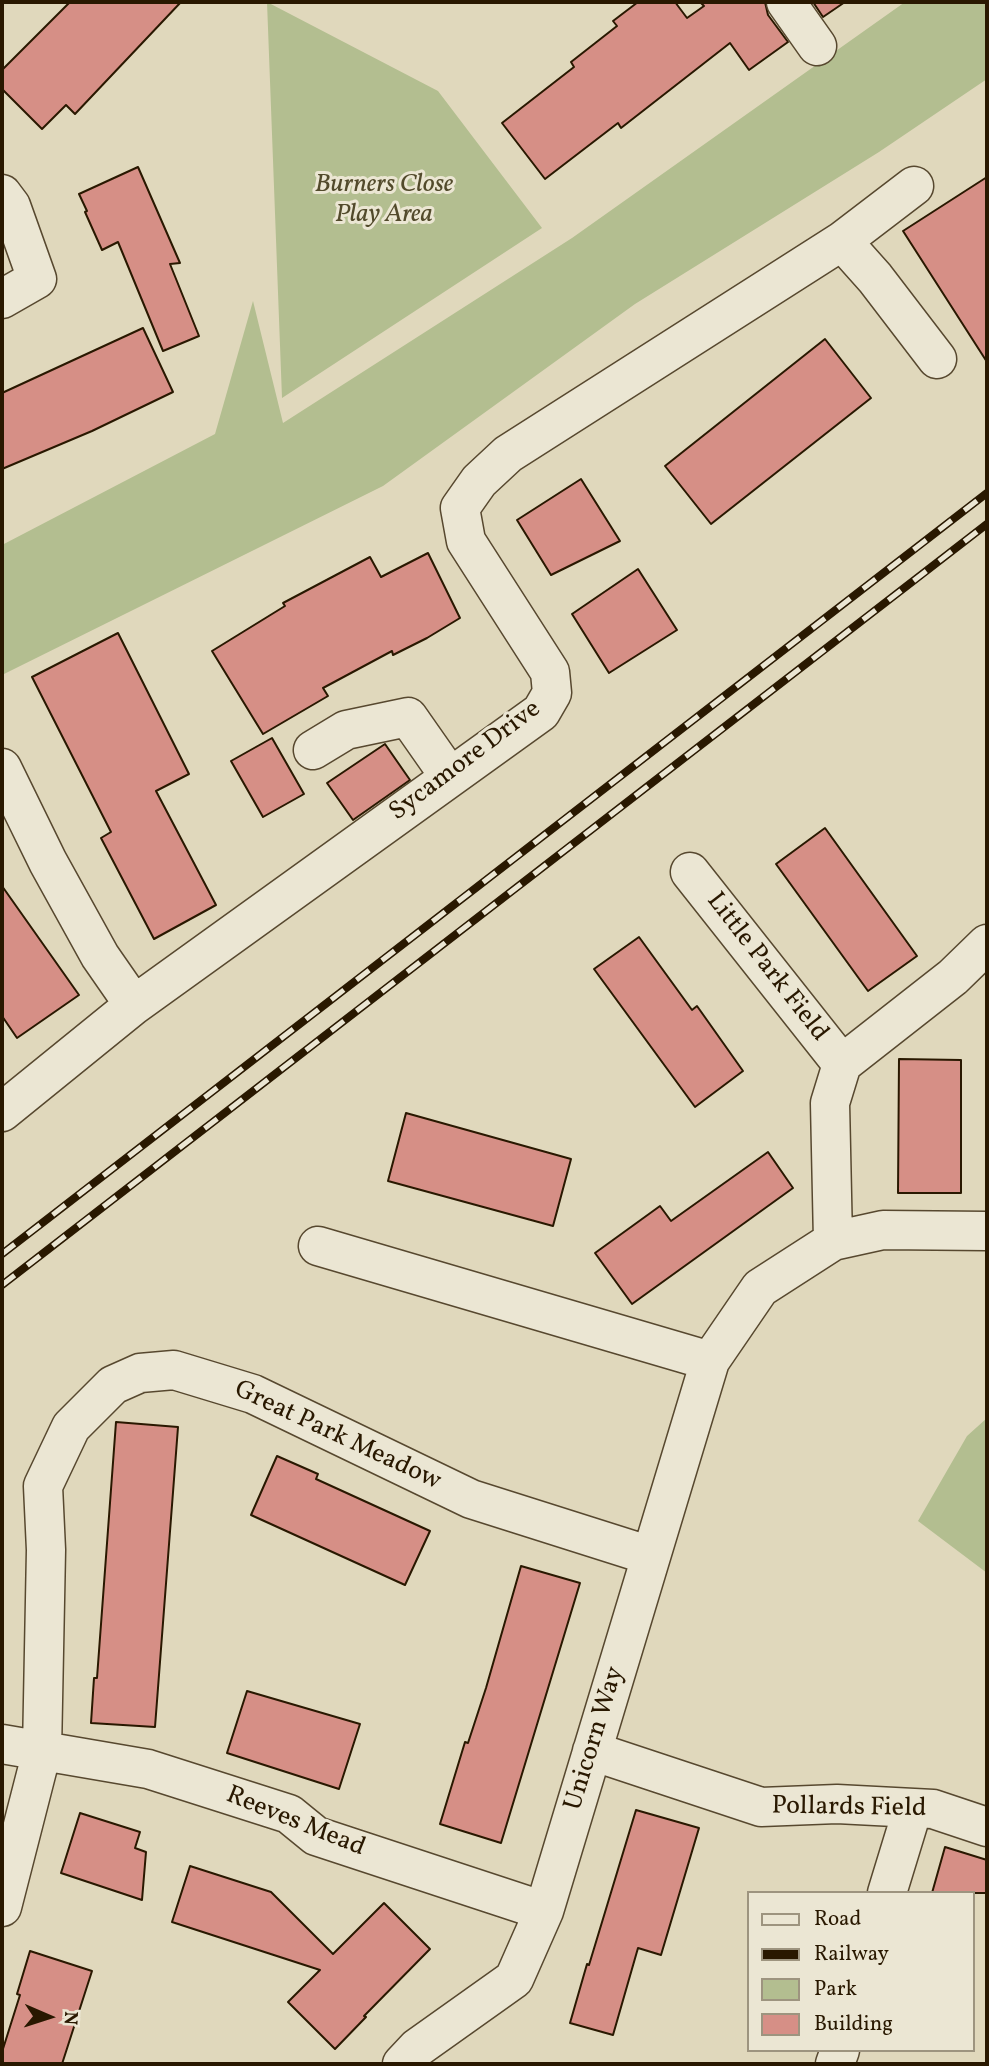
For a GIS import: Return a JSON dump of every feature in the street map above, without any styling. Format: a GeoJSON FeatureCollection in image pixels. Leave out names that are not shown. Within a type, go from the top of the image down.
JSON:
{"type":"FeatureCollection","features":[{"type":"Feature","properties":{"kind":"street"},"geometry":{"type":"LineString","coordinates":[[786,2],[817,46]]}},
{"type":"Feature","properties":{"kind":"street","name":"Sycamore Drive"},"geometry":{"type":"LineString","coordinates":[[2,1112],[134,1005],[541,712],[552,693],[550,672],[466,541],[460,508],[479,481],[508,454],[842,241],[914,186]]}},
{"type":"Feature","properties":{"kind":"street"},"geometry":{"type":"LineString","coordinates":[[2,194],[11,205],[37,279],[2,299]]}},
{"type":"Feature","properties":{"kind":"street"},"geometry":{"type":"LineString","coordinates":[[842,241],[875,278],[937,359]]}},
{"type":"Feature","properties":{"kind":"street"},"geometry":{"type":"LineString","coordinates":[[313,750],[346,730],[408,717],[450,777]]}},
{"type":"Feature","properties":{"kind":"street"},"geometry":{"type":"LineString","coordinates":[[2,768],[100,956],[134,1005]]}},
{"type":"Feature","properties":{"kind":"street","name":"Little Park Field"},"geometry":{"type":"LineString","coordinates":[[690,872],[842,1064]]}},
{"type":"Feature","properties":{"kind":"street","name":"Little Park Field"},"geometry":{"type":"LineString","coordinates":[[833,1241],[830,1104],[842,1064],[953,977],[987,944]]}},
{"type":"Feature","properties":{"kind":"street","name":"Unicorn Way"},"geometry":{"type":"LineString","coordinates":[[402,2064],[417,2049],[514,1979],[544,1911],[710,1361],[760,1288],[833,1241],[883,1230],[987,1231]]}},
{"type":"Feature","properties":{"kind":"street"},"geometry":{"type":"LineString","coordinates":[[318,1246],[710,1361]]}},
{"type":"Feature","properties":{"kind":"street","name":"Great Park Meadow"},"geometry":{"type":"LineString","coordinates":[[42,1751],[46,1550],[43,1486],[71,1427],[113,1385],[140,1374],[174,1370],[253,1394],[471,1499],[651,1556]]}},
{"type":"Feature","properties":{"kind":"street","name":"Reeves Mead"},"geometry":{"type":"LineString","coordinates":[[2,1744],[148,1769],[289,1814],[316,1836],[544,1911]]}},
{"type":"Feature","properties":{"kind":"street"},"geometry":{"type":"LineString","coordinates":[[2,1908],[42,1751]]}},
{"type":"Feature","properties":{"kind":"street","name":"Pollards Field"},"geometry":{"type":"LineString","coordinates":[[592,1751],[761,1807],[837,1804],[933,1809],[987,1828]]}},
{"type":"Feature","properties":{"kind":"street"},"geometry":{"type":"LineString","coordinates":[[888,1891],[913,1808]]}},
{"type":"Feature","properties":{"kind":"green space","name":"Burners Close Play Area"},"geometry":{"type":"Polygon","coordinates":[[[267,2],[438,91],[542,228],[282,398],[267,2]]]}},
{"type":"Feature","properties":{"kind":"green space"},"geometry":{"type":"Polygon","coordinates":[[[905,2],[987,2],[987,79],[879,152],[635,304],[383,486],[2,675],[2,545],[215,434],[253,301],[283,423],[572,238],[905,2]]]}},
{"type":"Feature","properties":{"kind":"green space"},"geometry":{"type":"Polygon","coordinates":[[[987,1418],[987,1573],[918,1521],[967,1436],[987,1418]]]}},
{"type":"Feature","properties":{"kind":"building"},"geometry":{"type":"Polygon","coordinates":[[[70,2],[181,2],[75,114],[66,105],[42,129],[2,89],[2,70],[70,2]]]}},
{"type":"Feature","properties":{"kind":"building"},"geometry":{"type":"Polygon","coordinates":[[[638,2],[675,2],[687,18],[704,6],[700,2],[765,2],[768,15],[788,42],[749,70],[730,43],[621,128],[618,123],[545,179],[502,123],[574,67],[571,62],[617,26],[613,21],[638,2]]]}},
{"type":"Feature","properties":{"kind":"building"},"geometry":{"type":"Polygon","coordinates":[[[813,2],[845,2],[823,17],[813,2]]]}},
{"type":"Feature","properties":{"kind":"building"},"geometry":{"type":"Polygon","coordinates":[[[138,167],[180,263],[170,264],[199,336],[163,351],[118,242],[102,250],[79,194],[138,167]]]}},
{"type":"Feature","properties":{"kind":"building"},"geometry":{"type":"Polygon","coordinates":[[[987,177],[987,362],[903,231],[987,177]]]}},
{"type":"Feature","properties":{"kind":"building"},"geometry":{"type":"Polygon","coordinates":[[[143,328],[173,392],[92,431],[2,469],[2,393],[143,328]]]}},
{"type":"Feature","properties":{"kind":"building"},"geometry":{"type":"Polygon","coordinates":[[[825,339],[871,398],[711,524],[665,466],[825,339]]]}},
{"type":"Feature","properties":{"kind":"building"},"geometry":{"type":"Polygon","coordinates":[[[581,479],[620,541],[551,575],[517,520],[581,479]]]}},
{"type":"Feature","properties":{"kind":"building"},"geometry":{"type":"Polygon","coordinates":[[[428,553],[460,618],[427,638],[393,655],[392,651],[323,688],[328,696],[263,734],[212,651],[285,606],[283,603],[370,557],[381,577],[428,553]]]}},
{"type":"Feature","properties":{"kind":"building"},"geometry":{"type":"Polygon","coordinates":[[[638,569],[677,630],[609,673],[572,614],[638,569]]]}},
{"type":"Feature","properties":{"kind":"building"},"geometry":{"type":"Polygon","coordinates":[[[118,633],[189,774],[156,791],[216,905],[154,939],[101,838],[111,832],[32,677],[118,633]]]}},
{"type":"Feature","properties":{"kind":"building"},"geometry":{"type":"Polygon","coordinates":[[[272,738],[304,794],[263,817],[231,761],[272,738]]]}},
{"type":"Feature","properties":{"kind":"building"},"geometry":{"type":"Polygon","coordinates":[[[385,744],[410,780],[353,820],[327,783],[385,744]]]}},
{"type":"Feature","properties":{"kind":"building"},"geometry":{"type":"Polygon","coordinates":[[[825,828],[917,956],[868,991],[776,864],[825,828]]]}},
{"type":"Feature","properties":{"kind":"building"},"geometry":{"type":"Polygon","coordinates":[[[2,886],[79,995],[17,1038],[2,1016],[2,886]]]}},
{"type":"Feature","properties":{"kind":"building"},"geometry":{"type":"Polygon","coordinates":[[[639,937],[692,1010],[697,1006],[743,1071],[695,1107],[594,969],[639,937]]]}},
{"type":"Feature","properties":{"kind":"building"},"geometry":{"type":"Polygon","coordinates":[[[899,1059],[961,1060],[961,1193],[898,1193],[899,1059]]]}},
{"type":"Feature","properties":{"kind":"building"},"geometry":{"type":"Polygon","coordinates":[[[406,1113],[571,1159],[553,1226],[388,1181],[406,1113]]]}},
{"type":"Feature","properties":{"kind":"building"},"geometry":{"type":"Polygon","coordinates":[[[768,1152],[793,1188],[632,1304],[595,1253],[660,1206],[671,1221],[768,1152]]]}},
{"type":"Feature","properties":{"kind":"building"},"geometry":{"type":"Polygon","coordinates":[[[116,1422],[178,1427],[155,1727],[91,1723],[94,1678],[97,1678],[116,1422]]]}},
{"type":"Feature","properties":{"kind":"building"},"geometry":{"type":"Polygon","coordinates":[[[277,1456],[318,1474],[316,1479],[430,1531],[405,1585],[251,1515],[277,1456]]]}},
{"type":"Feature","properties":{"kind":"building"},"geometry":{"type":"Polygon","coordinates":[[[521,1566],[580,1583],[501,1843],[440,1824],[465,1742],[468,1743],[486,1688],[521,1566]]]}},
{"type":"Feature","properties":{"kind":"building"},"geometry":{"type":"Polygon","coordinates":[[[247,1691],[360,1724],[339,1789],[227,1753],[247,1691]]]}},
{"type":"Feature","properties":{"kind":"building"},"geometry":{"type":"Polygon","coordinates":[[[636,1810],[699,1828],[661,1955],[638,1948],[613,2035],[570,2023],[636,1810]]]}},
{"type":"Feature","properties":{"kind":"building"},"geometry":{"type":"Polygon","coordinates":[[[80,1813],[140,1832],[135,1848],[146,1852],[142,1900],[61,1873],[80,1813]]]}},
{"type":"Feature","properties":{"kind":"building"},"geometry":{"type":"Polygon","coordinates":[[[945,1847],[987,1860],[987,1893],[933,1891],[945,1847]]]}},
{"type":"Feature","properties":{"kind":"building"},"geometry":{"type":"Polygon","coordinates":[[[190,1866],[271,1892],[333,1954],[384,1903],[430,1949],[335,2049],[288,2002],[320,1970],[172,1922],[190,1866]]]}},
{"type":"Feature","properties":{"kind":"building"},"geometry":{"type":"Polygon","coordinates":[[[30,1951],[92,1971],[62,2064],[2,2064],[2,2052],[20,1995],[17,1994],[30,1951]]]}},
{"type":"Feature","properties":{"kind":"railway"},"geometry":{"type":"LineString","coordinates":[[2,1254],[987,493]]}},
{"type":"Feature","properties":{"kind":"railway"},"geometry":{"type":"LineString","coordinates":[[2,1285],[987,524]]}}]}
